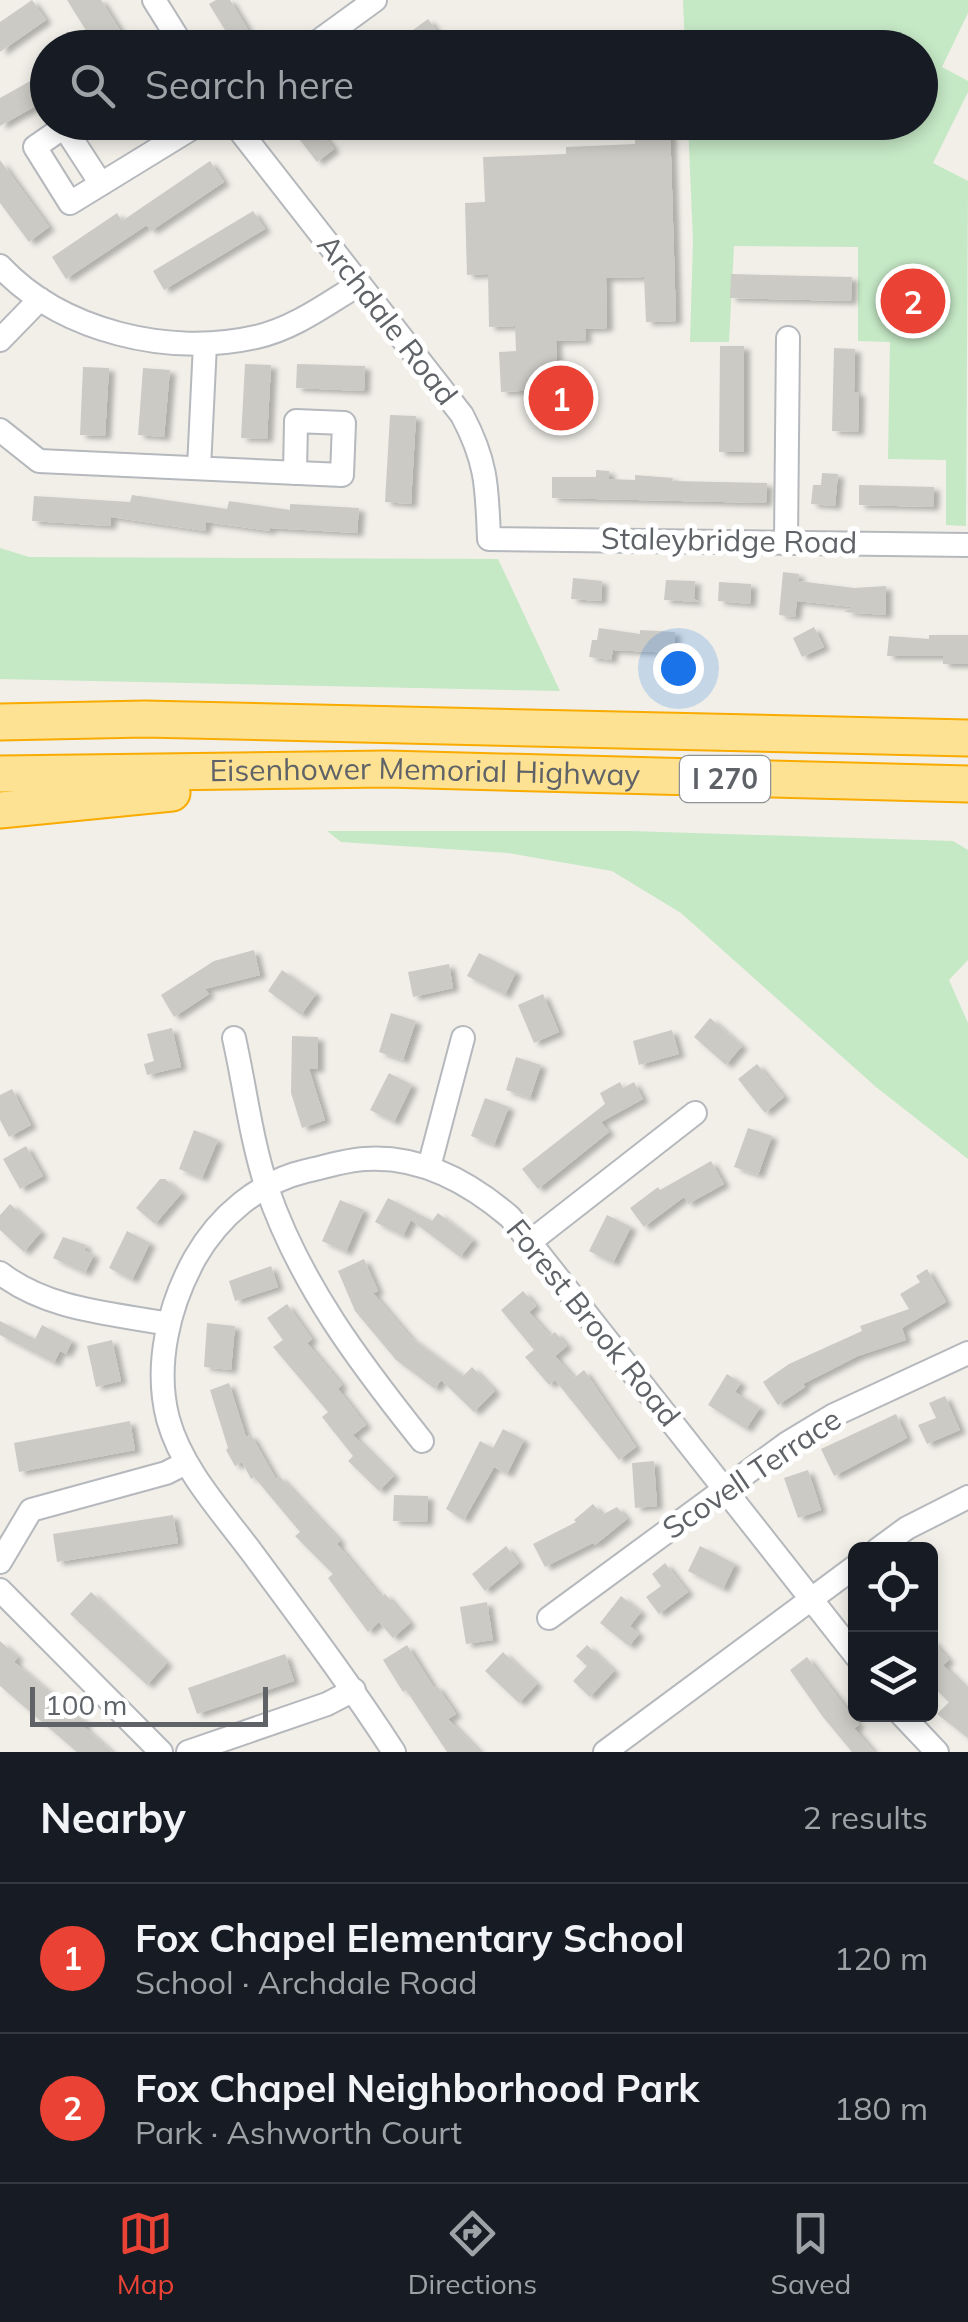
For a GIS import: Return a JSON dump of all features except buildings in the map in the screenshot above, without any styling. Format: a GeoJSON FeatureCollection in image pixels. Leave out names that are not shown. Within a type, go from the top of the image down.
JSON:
{"type":"FeatureCollection","features":[{"type":"Feature","properties":{"kind":"highway"},"geometry":{"type":"LineString","coordinates":[[0,697],[216,720]]}},
{"type":"Feature","properties":{"kind":"highway","name":"I 270"},"geometry":{"type":"LineString","coordinates":[[0,722],[216,720],[968,738]]}},
{"type":"Feature","properties":{"kind":"highway","name":"Eisenhower Memorial Highway"},"geometry":{"type":"LineString","coordinates":[[0,774],[387,770],[968,784]]}},
{"type":"Feature","properties":{"kind":"highway"},"geometry":{"type":"LineString","coordinates":[[0,810],[146,795],[482,773]]}},
{"type":"Feature","properties":{"kind":"street"},"geometry":{"type":"LineString","coordinates":[[154,0],[173,30]]}},
{"type":"Feature","properties":{"kind":"street"},"geometry":{"type":"LineString","coordinates":[[334,30],[375,0]]}},
{"type":"Feature","properties":{"kind":"street"},"geometry":{"type":"LineString","coordinates":[[100,184],[172,140]]}},
{"type":"Feature","properties":{"kind":"street","name":"Archdale Road"},"geometry":{"type":"LineString","coordinates":[[247,140],[462,415],[482,454],[489,539]]}},
{"type":"Feature","properties":{"kind":"street"},"geometry":{"type":"LineString","coordinates":[[0,266],[40,299],[103,330],[205,344],[258,337],[302,319],[358,284]]}},
{"type":"Feature","properties":{"kind":"street"},"geometry":{"type":"LineString","coordinates":[[0,340],[40,299]]}},
{"type":"Feature","properties":{"kind":"street"},"geometry":{"type":"LineString","coordinates":[[786,540],[788,338]]}},
{"type":"Feature","properties":{"kind":"street"},"geometry":{"type":"LineString","coordinates":[[200,468],[205,344]]}},
{"type":"Feature","properties":{"kind":"street"},"geometry":{"type":"LineString","coordinates":[[0,430],[40,462],[295,473]]}},
{"type":"Feature","properties":{"kind":"street","name":"Staleybridge Road"},"geometry":{"type":"LineString","coordinates":[[489,539],[968,544]]}},
{"type":"Feature","properties":{"kind":"street"},"geometry":{"type":"LineString","coordinates":[[234,1038],[266,1185],[294,1254],[328,1317],[422,1441]]}},
{"type":"Feature","properties":{"kind":"street"},"geometry":{"type":"LineString","coordinates":[[428,1167],[463,1038]]}},
{"type":"Feature","properties":{"kind":"street"},"geometry":{"type":"LineString","coordinates":[[531,1241],[696,1113]]}},
{"type":"Feature","properties":{"kind":"street","name":"Forest Brook Road"},"geometry":{"type":"LineString","coordinates":[[394,1752],[354,1690],[186,1464],[168,1418],[164,1370],[168,1324],[181,1284],[204,1242],[235,1208],[266,1185],[294,1174],[366,1158],[428,1167],[458,1178],[485,1196],[531,1241],[848,1646]]}},
{"type":"Feature","properties":{"kind":"street"},"geometry":{"type":"LineString","coordinates":[[0,1273],[20,1289],[57,1304],[168,1324]]}},
{"type":"Feature","properties":{"kind":"street","name":"Scovell Terrace"},"geometry":{"type":"LineString","coordinates":[[550,1618],[786,1444],[834,1415],[968,1353]]}},
{"type":"Feature","properties":{"kind":"street"},"geometry":{"type":"LineString","coordinates":[[0,1562],[30,1510],[186,1464]]}},
{"type":"Feature","properties":{"kind":"street"},"geometry":{"type":"LineString","coordinates":[[888,1542],[968,1497]]}},
{"type":"Feature","properties":{"kind":"street"},"geometry":{"type":"LineString","coordinates":[[606,1752],[848,1572]]}},
{"type":"Feature","properties":{"kind":"street"},"geometry":{"type":"LineString","coordinates":[[0,1590],[161,1752]]}},
{"type":"Feature","properties":{"kind":"street"},"geometry":{"type":"LineString","coordinates":[[188,1752],[327,1704],[354,1690]]}},
{"type":"Feature","properties":{"kind":"street"},"geometry":{"type":"LineString","coordinates":[[908,1722],[936,1752]]}},
{"type":"Feature","properties":{"kind":"green space"},"geometry":{"type":"Polygon","coordinates":[[[683,0],[968,0],[968,13],[942,67],[968,81],[968,92],[933,163],[968,181],[966,526],[946,525],[946,460],[888,459],[890,342],[858,341],[858,247],[734,246],[729,342],[690,342],[693,241],[689,140],[938,140],[938,30],[684,30],[683,0]]]}},
{"type":"Feature","properties":{"kind":"green space"},"geometry":{"type":"Polygon","coordinates":[[[0,548],[29,557],[498,559],[560,691],[0,679],[0,548]]]}},
{"type":"Feature","properties":{"kind":"green space"},"geometry":{"type":"Polygon","coordinates":[[[327,831],[630,831],[953,841],[968,850],[968,960],[949,980],[968,1023],[968,1159],[876,1087],[681,913],[612,871],[508,853],[341,842],[327,831]]]}},
{"type":"Feature","properties":{"kind":"place","name":"Fox Chapel Neighborhood Park"},"geometry":{"type":"Point","coordinates":[913,301]}},
{"type":"Feature","properties":{"kind":"place","name":"Fox Chapel Elementary School"},"geometry":{"type":"Point","coordinates":[561,398]}}]}
